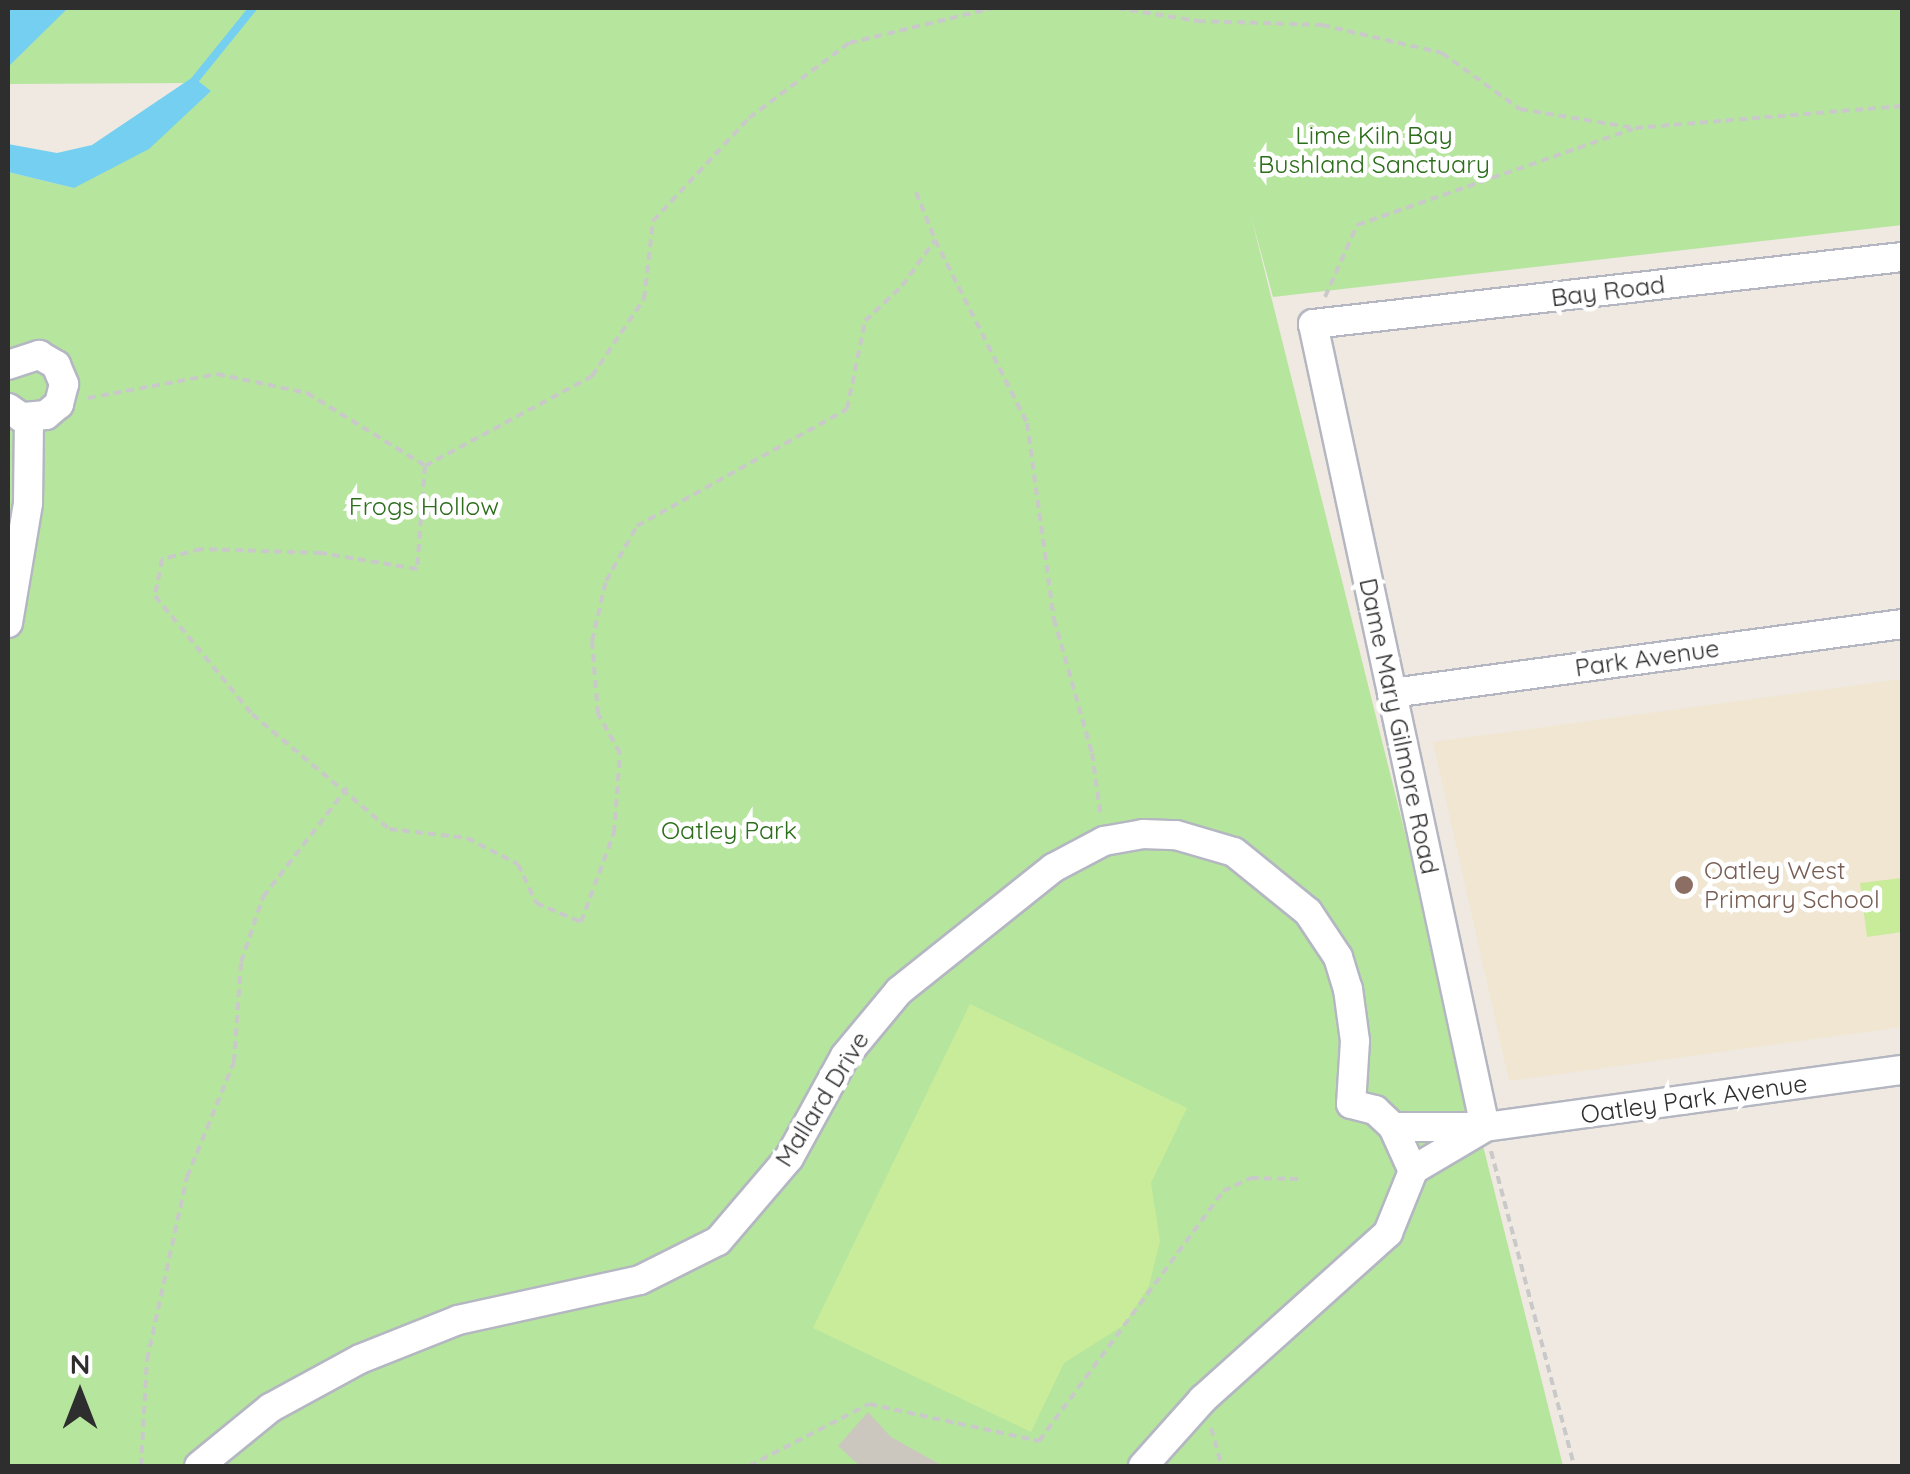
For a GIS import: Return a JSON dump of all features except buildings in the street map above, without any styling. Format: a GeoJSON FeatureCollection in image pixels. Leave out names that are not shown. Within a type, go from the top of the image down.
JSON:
{"type":"FeatureCollection","features":[{"type":"Feature","properties":{"kind":"street","name":"Bay Road"},"geometry":{"type":"LineString","coordinates":[[1313,324],[1902,257]]}},
{"type":"Feature","properties":{"kind":"street","name":"Dame Mary Gilmore Road"},"geometry":{"type":"LineString","coordinates":[[1313,324],[1485,1127]]}},
{"type":"Feature","properties":{"kind":"street"},"geometry":{"type":"LineString","coordinates":[[8,365],[28,354],[48,359],[64,384],[59,404],[18,413],[28,503],[8,623]]}},
{"type":"Feature","properties":{"kind":"street","name":"Park Avenue"},"geometry":{"type":"LineString","coordinates":[[1392,693],[1902,624]]}},
{"type":"Feature","properties":{"kind":"street","name":"Mallard Drive"},"geometry":{"type":"LineString","coordinates":[[200,1466],[298,1390],[378,1351],[474,1316],[640,1280],[718,1241],[790,1158],[845,1056],[899,991],[1053,868],[1104,841],[1143,834],[1207,841],[1262,870],[1308,912],[1338,957],[1348,989],[1355,1041],[1351,1104],[1375,1110],[1393,1127],[1485,1127]]}},
{"type":"Feature","properties":{"kind":"street","name":"Oatley Park Avenue"},"geometry":{"type":"LineString","coordinates":[[1485,1127],[1902,1070]]}},
{"type":"Feature","properties":{"kind":"street"},"geometry":{"type":"LineString","coordinates":[[1393,1127],[1412,1170]]}},
{"type":"Feature","properties":{"kind":"street"},"geometry":{"type":"LineString","coordinates":[[1143,1466],[1203,1399],[1388,1234],[1412,1170],[1485,1127]]}},
{"type":"Feature","properties":{"kind":"path"},"geometry":{"type":"LineString","coordinates":[[426,466],[592,376],[644,299],[652,222],[749,118],[850,43],[992,8]]}},
{"type":"Feature","properties":{"kind":"path"},"geometry":{"type":"LineString","coordinates":[[1117,8],[1198,22],[1322,25],[1442,53],[1520,109],[1635,128],[1902,106]]}},
{"type":"Feature","properties":{"kind":"path"},"geometry":{"type":"LineString","coordinates":[[1313,324],[1358,226],[1635,128]]}},
{"type":"Feature","properties":{"kind":"path"},"geometry":{"type":"LineString","coordinates":[[916,192],[935,240],[1027,423],[1054,619],[1092,753],[1104,841]]}},
{"type":"Feature","properties":{"kind":"path"},"geometry":{"type":"LineString","coordinates":[[426,466],[417,569],[321,552],[201,548],[162,560],[155,596],[252,714],[347,788],[389,829],[468,838],[518,864],[536,903],[580,922],[614,833],[620,753],[598,714],[593,659],[606,581],[637,526],[847,409],[864,321],[902,286],[935,240]]}},
{"type":"Feature","properties":{"kind":"path"},"geometry":{"type":"LineString","coordinates":[[59,404],[217,374],[307,392],[426,466]]}},
{"type":"Feature","properties":{"kind":"path"},"geometry":{"type":"LineString","coordinates":[[141,1466],[151,1342],[187,1177],[234,1062],[241,962],[263,897],[347,788]]}},
{"type":"Feature","properties":{"kind":"path"},"geometry":{"type":"LineString","coordinates":[[1485,1127],[1574,1466]]}},
{"type":"Feature","properties":{"kind":"path"},"geometry":{"type":"LineString","coordinates":[[749,1466],[869,1404],[1039,1441],[1222,1191],[1251,1178],[1300,1179]]}},
{"type":"Feature","properties":{"kind":"path"},"geometry":{"type":"LineString","coordinates":[[1203,1399],[1222,1466]]}},
{"type":"Feature","properties":{"kind":"shaded area","name":"Oatley West Primary School"},"geometry":{"type":"Polygon","coordinates":[[[1902,679],[1902,1027],[1509,1081],[1433,742],[1902,679]]]}},
{"type":"Feature","properties":{"kind":"green space","name":"Oatley Park"},"geometry":{"type":"Polygon","coordinates":[[[8,8],[1902,8],[1902,225],[1273,297],[1251,216],[1563,1466],[8,1466],[8,172],[74,188],[192,83],[8,84],[8,8]]]}},
{"type":"Feature","properties":{"kind":"green space"},"geometry":{"type":"Polygon","coordinates":[[[1902,878],[1902,932],[1867,937],[1860,883],[1902,878]]]}},
{"type":"Feature","properties":{"kind":"green space"},"geometry":{"type":"Polygon","coordinates":[[[970,1004],[1187,1108],[1151,1183],[1160,1241],[1149,1286],[1124,1325],[1064,1363],[1031,1432],[813,1328],[970,1004]]]}},
{"type":"Feature","properties":{"kind":"water"},"geometry":{"type":"Polygon","coordinates":[[[8,8],[68,8],[8,67],[8,8]]]}},
{"type":"Feature","properties":{"kind":"water"},"geometry":{"type":"Polygon","coordinates":[[[193,77],[211,91],[149,149],[74,188],[8,172],[8,144],[57,153],[92,145],[193,77]]]}},
{"type":"Feature","properties":{"kind":"waterway"},"geometry":{"type":"LineString","coordinates":[[190,86],[253,8]]}},
{"type":"Feature","properties":{"kind":"place","name":"Oatley West Primary School"},"geometry":{"type":"Point","coordinates":[1684,885]}},
{"type":"Feature","properties":{"kind":"park label","name":"Lime Kiln Bay Bushland Sanctuary"},"geometry":{"type":"Point","coordinates":[1374,150]}},
{"type":"Feature","properties":{"kind":"park label","name":"Frogs Hollow"},"geometry":{"type":"Point","coordinates":[424,506]}}]}
